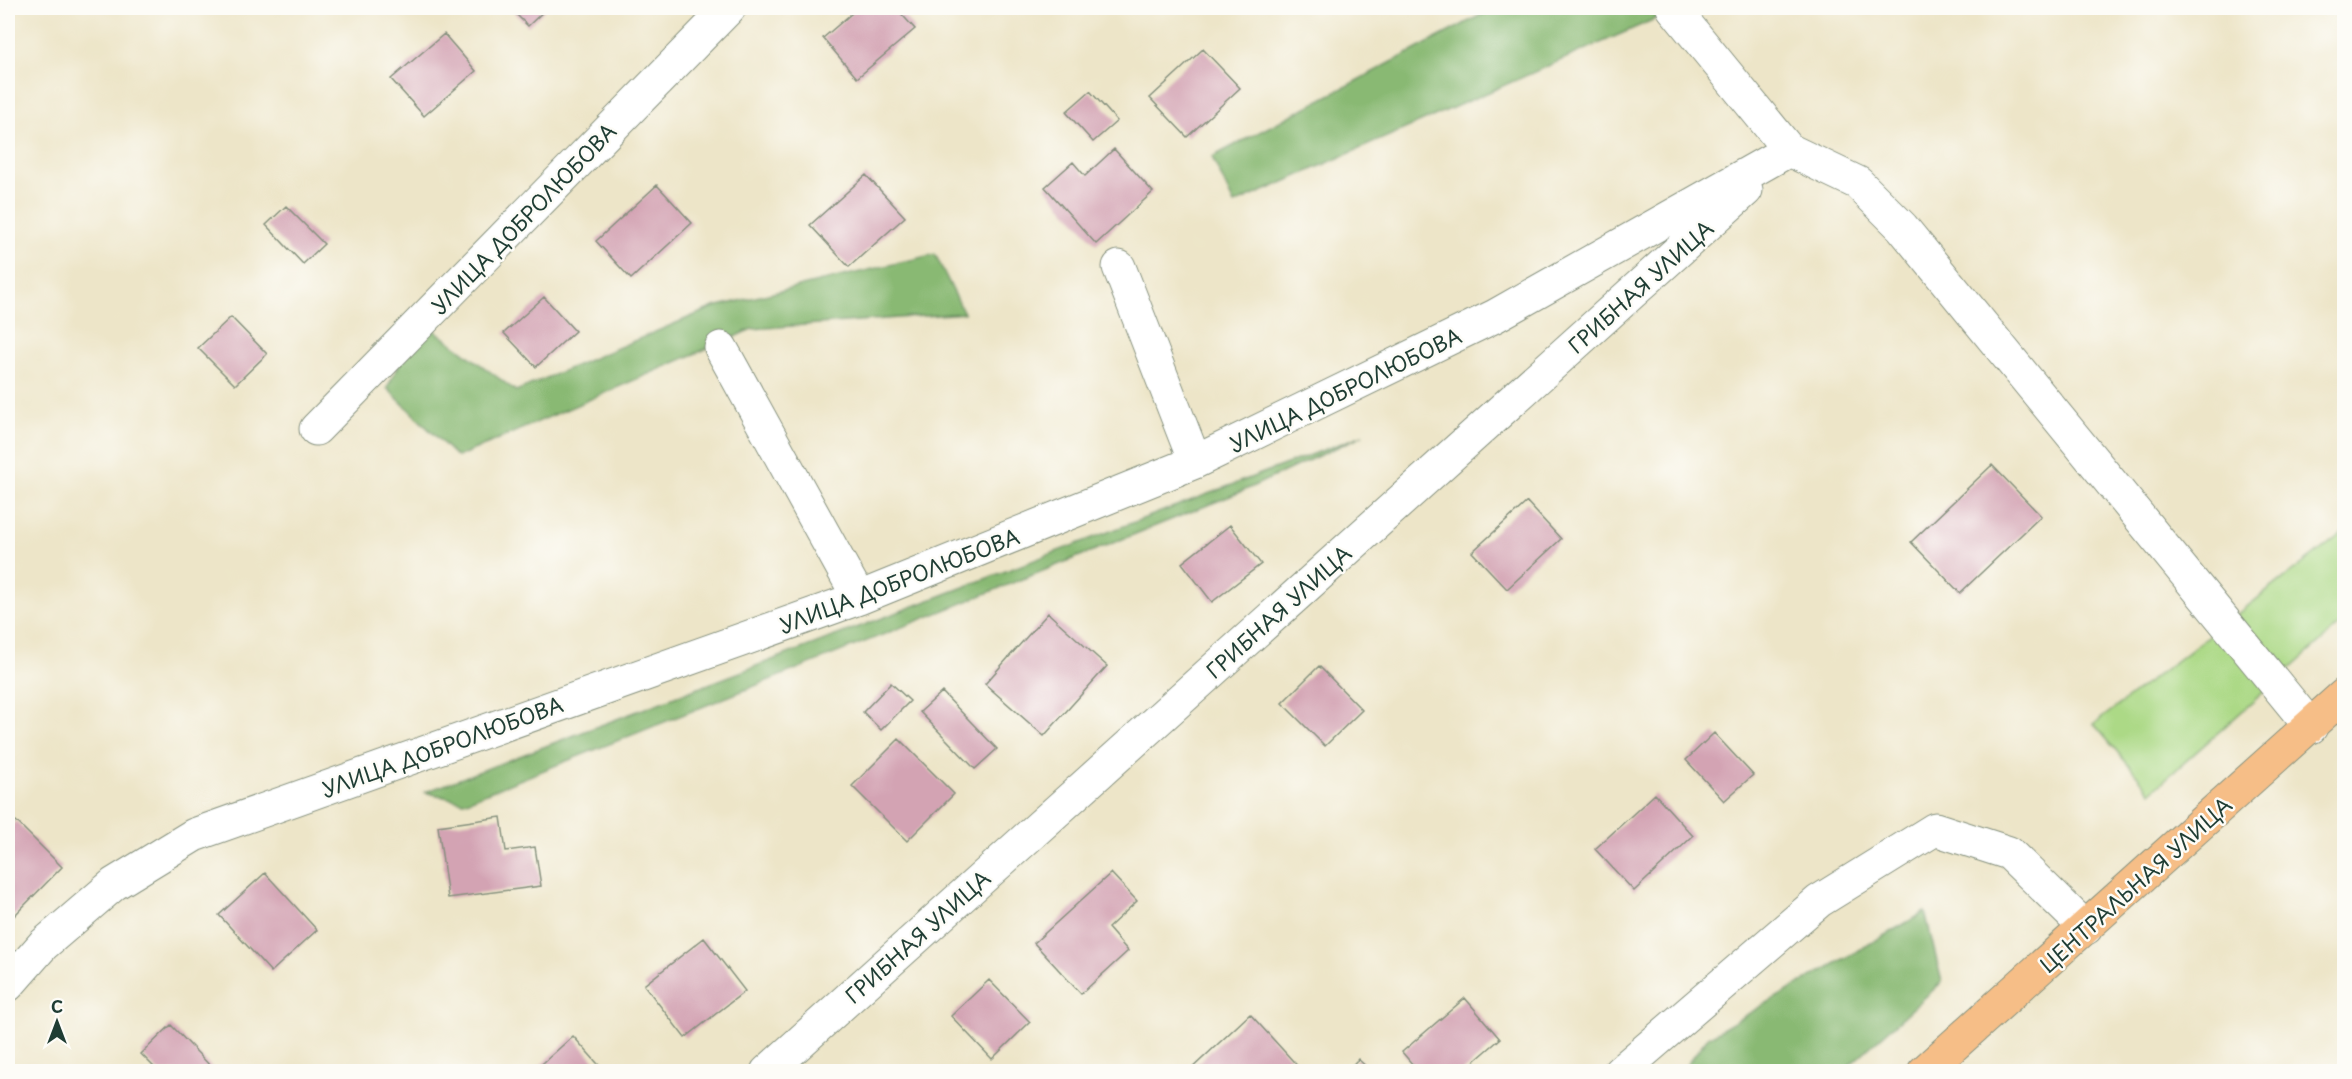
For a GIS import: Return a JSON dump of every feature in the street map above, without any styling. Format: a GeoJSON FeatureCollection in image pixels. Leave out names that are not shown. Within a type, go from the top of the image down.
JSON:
{"type":"FeatureCollection","features":[{"type":"Feature","properties":{"kind":"main road","name":"ЦЕНТРАЛЬНАЯ УЛИЦА"},"geometry":{"type":"LineString","coordinates":[[1924,1071],[2311,727],[2344,695]]}},
{"type":"Feature","properties":{"kind":"street","name":"УЛИЦА ДОБРОЛЮБОВА"},"geometry":{"type":"LineString","coordinates":[[316,429],[729,8]]}},
{"type":"Feature","properties":{"kind":"street"},"geometry":{"type":"LineString","coordinates":[[1673,8],[1789,150],[1858,183],[1902,227],[2311,727]]}},
{"type":"Feature","properties":{"kind":"street","name":"УЛИЦА ДОБРОЛЮБОВА"},"geometry":{"type":"LineString","coordinates":[[8,985],[43,945],[114,884],[194,835],[859,598],[1195,462],[1495,316],[1789,150]]}},
{"type":"Feature","properties":{"kind":"street","name":"ГРИБНАЯ УЛИЦА"},"geometry":{"type":"LineString","coordinates":[[766,1071],[1789,150]]}},
{"type":"Feature","properties":{"kind":"street"},"geometry":{"type":"LineString","coordinates":[[1119,267],[1195,462]]}},
{"type":"Feature","properties":{"kind":"street"},"geometry":{"type":"LineString","coordinates":[[721,348],[859,598]]}},
{"type":"Feature","properties":{"kind":"street"},"geometry":{"type":"LineString","coordinates":[[1620,1071],[1819,901],[1935,828],[2009,853],[2086,928]]}},
{"type":"Feature","properties":{"kind":"green space"},"geometry":{"type":"Polygon","coordinates":[[[1494,8],[1680,8],[1234,204],[1212,157],[1494,8]]]}},
{"type":"Feature","properties":{"kind":"green space"},"geometry":{"type":"Polygon","coordinates":[[[935,254],[964,313],[752,329],[457,457],[387,388],[422,321],[516,391],[714,307],[935,254]]]}},
{"type":"Feature","properties":{"kind":"green space"},"geometry":{"type":"Polygon","coordinates":[[[1363,435],[1243,491],[464,802],[425,792],[1363,435]]]}},
{"type":"Feature","properties":{"kind":"green space"},"geometry":{"type":"Polygon","coordinates":[[[2344,532],[2344,621],[2151,792],[2094,724],[2344,532]]]}},
{"type":"Feature","properties":{"kind":"green space"},"geometry":{"type":"Polygon","coordinates":[[[1925,912],[1942,982],[1843,1071],[1682,1071],[1708,1037],[1925,912]]]}},
{"type":"Feature","properties":{"kind":"building"},"geometry":{"type":"Polygon","coordinates":[[[510,8],[547,8],[528,26],[510,8]]]}},
{"type":"Feature","properties":{"kind":"building"},"geometry":{"type":"Polygon","coordinates":[[[858,8],[896,8],[915,29],[857,78],[823,38],[858,8]]]}},
{"type":"Feature","properties":{"kind":"building"},"geometry":{"type":"Polygon","coordinates":[[[444,34],[476,71],[424,116],[391,79],[444,34]]]}},
{"type":"Feature","properties":{"kind":"building"},"geometry":{"type":"Polygon","coordinates":[[[1203,49],[1240,88],[1187,137],[1150,98],[1203,49]]]}},
{"type":"Feature","properties":{"kind":"building"},"geometry":{"type":"Polygon","coordinates":[[[1090,91],[1117,121],[1093,142],[1066,112],[1090,91]]]}},
{"type":"Feature","properties":{"kind":"building"},"geometry":{"type":"Polygon","coordinates":[[[1114,149],[1153,192],[1096,244],[1045,187],[1073,162],[1085,176],[1114,149]]]}},
{"type":"Feature","properties":{"kind":"building"},"geometry":{"type":"Polygon","coordinates":[[[866,175],[905,217],[849,267],[810,225],[866,175]]]}},
{"type":"Feature","properties":{"kind":"building"},"geometry":{"type":"Polygon","coordinates":[[[657,185],[692,223],[631,279],[596,241],[657,185]]]}},
{"type":"Feature","properties":{"kind":"building"},"geometry":{"type":"Polygon","coordinates":[[[286,206],[324,244],[303,264],[266,225],[286,206]]]}},
{"type":"Feature","properties":{"kind":"building"},"geometry":{"type":"Polygon","coordinates":[[[544,297],[575,331],[536,367],[504,333],[544,297]]]}},
{"type":"Feature","properties":{"kind":"building"},"geometry":{"type":"Polygon","coordinates":[[[231,317],[267,354],[235,385],[198,348],[231,317]]]}},
{"type":"Feature","properties":{"kind":"building"},"geometry":{"type":"Polygon","coordinates":[[[1992,465],[2041,516],[1960,593],[1911,542],[1992,465]]]}},
{"type":"Feature","properties":{"kind":"building"},"geometry":{"type":"Polygon","coordinates":[[[1527,502],[1561,539],[1507,589],[1472,552],[1527,502]]]}},
{"type":"Feature","properties":{"kind":"building"},"geometry":{"type":"Polygon","coordinates":[[[1230,525],[1261,564],[1212,602],[1182,563],[1230,525]]]}},
{"type":"Feature","properties":{"kind":"building"},"geometry":{"type":"Polygon","coordinates":[[[1048,613],[1107,666],[1044,736],[985,684],[1048,613]]]}},
{"type":"Feature","properties":{"kind":"building"},"geometry":{"type":"Polygon","coordinates":[[[1319,666],[1362,710],[1325,746],[1282,703],[1319,666]]]}},
{"type":"Feature","properties":{"kind":"building"},"geometry":{"type":"Polygon","coordinates":[[[891,683],[910,701],[881,730],[863,712],[891,683]]]}},
{"type":"Feature","properties":{"kind":"building"},"geometry":{"type":"Polygon","coordinates":[[[942,692],[997,749],[975,769],[920,712],[942,692]]]}},
{"type":"Feature","properties":{"kind":"building"},"geometry":{"type":"Polygon","coordinates":[[[1714,733],[1753,775],[1724,801],[1686,760],[1714,733]]]}},
{"type":"Feature","properties":{"kind":"building"},"geometry":{"type":"Polygon","coordinates":[[[899,739],[954,794],[907,841],[852,786],[899,739]]]}},
{"type":"Feature","properties":{"kind":"building"},"geometry":{"type":"Polygon","coordinates":[[[1655,794],[1693,836],[1634,891],[1595,849],[1655,794]]]}},
{"type":"Feature","properties":{"kind":"building"},"geometry":{"type":"Polygon","coordinates":[[[501,817],[506,851],[535,847],[541,886],[448,898],[438,826],[501,817]]]}},
{"type":"Feature","properties":{"kind":"building"},"geometry":{"type":"Polygon","coordinates":[[[16,821],[62,867],[14,916],[8,910],[8,830],[16,821]]]}},
{"type":"Feature","properties":{"kind":"building"},"geometry":{"type":"Polygon","coordinates":[[[265,873],[317,930],[271,972],[219,915],[265,873]]]}},
{"type":"Feature","properties":{"kind":"building"},"geometry":{"type":"Polygon","coordinates":[[[1111,873],[1137,901],[1108,928],[1128,951],[1081,994],[1034,943],[1111,873]]]}},
{"type":"Feature","properties":{"kind":"building"},"geometry":{"type":"Polygon","coordinates":[[[704,938],[745,991],[685,1038],[644,985],[704,938]]]}},
{"type":"Feature","properties":{"kind":"building"},"geometry":{"type":"Polygon","coordinates":[[[989,980],[1030,1022],[992,1059],[951,1016],[989,980]]]}},
{"type":"Feature","properties":{"kind":"building"},"geometry":{"type":"Polygon","coordinates":[[[1465,998],[1500,1039],[1462,1072],[1419,1072],[1402,1052],[1465,998]]]}},
{"type":"Feature","properties":{"kind":"building"},"geometry":{"type":"Polygon","coordinates":[[[1250,1014],[1303,1072],[1188,1072],[1250,1014]]]}},
{"type":"Feature","properties":{"kind":"building"},"geometry":{"type":"Polygon","coordinates":[[[171,1025],[216,1072],[159,1072],[141,1054],[171,1025]]]}},
{"type":"Feature","properties":{"kind":"building"},"geometry":{"type":"Polygon","coordinates":[[[573,1036],[605,1072],[533,1072],[573,1036]]]}},
{"type":"Feature","properties":{"kind":"building"},"geometry":{"type":"Polygon","coordinates":[[[1358,1059],[1372,1072],[1346,1072],[1358,1059]]]}}]}
